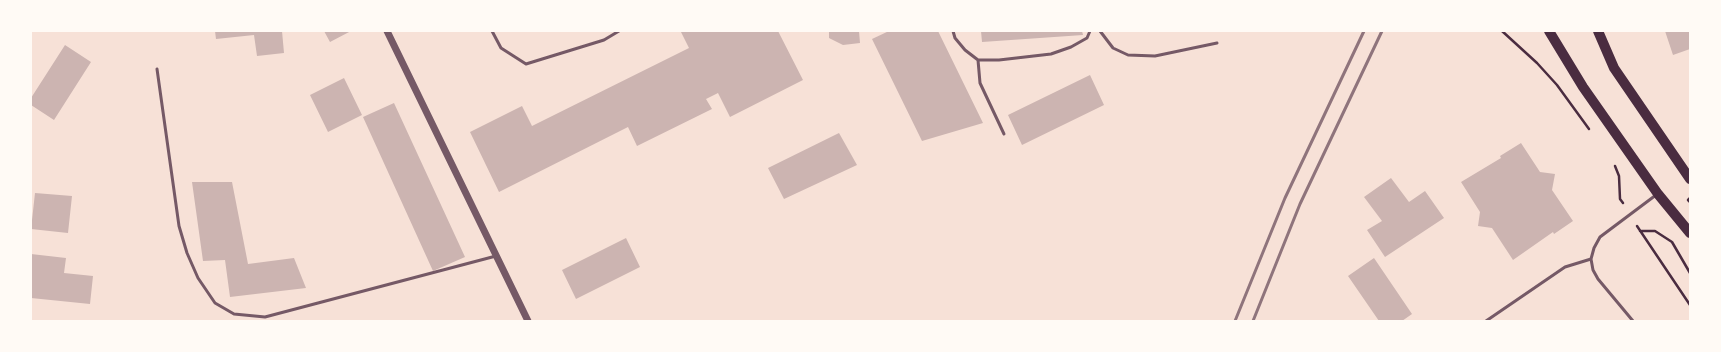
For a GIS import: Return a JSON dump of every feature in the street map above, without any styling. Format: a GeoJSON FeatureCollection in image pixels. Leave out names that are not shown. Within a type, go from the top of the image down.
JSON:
{"type":"FeatureCollection","features":[{"type":"Feature","properties":{"kind":"main road"},"geometry":{"type":"LineString","coordinates":[[1549,31],[1583,87],[1658,194],[1690,233]]}},
{"type":"Feature","properties":{"kind":"main road"},"geometry":{"type":"LineString","coordinates":[[1598,31],[1614,68],[1690,179]]}},
{"type":"Feature","properties":{"kind":"street"},"geometry":{"type":"LineString","coordinates":[[386,31],[528,321]]}},
{"type":"Feature","properties":{"kind":"lane"},"geometry":{"type":"LineString","coordinates":[[492,31],[501,48],[526,64],[604,40],[619,31]]}},
{"type":"Feature","properties":{"kind":"lane"},"geometry":{"type":"LineString","coordinates":[[952,31],[955,38],[965,50],[978,60],[999,60],[1051,54],[1087,38],[1090,31]]}},
{"type":"Feature","properties":{"kind":"lane"},"geometry":{"type":"LineString","coordinates":[[1100,31],[1113,48],[1128,55],[1155,56],[1217,43]]}},
{"type":"Feature","properties":{"kind":"lane"},"geometry":{"type":"LineString","coordinates":[[978,60],[980,83],[1004,134]]}},
{"type":"Feature","properties":{"kind":"lane"},"geometry":{"type":"LineString","coordinates":[[157,69],[170,170],[179,226],[185,247],[198,278],[215,303],[234,314],[264,317],[496,256]]}},
{"type":"Feature","properties":{"kind":"lane"},"geometry":{"type":"LineString","coordinates":[[1633,321],[1598,279],[1593,270],[1591,259],[1594,248],[1600,238],[1658,194]]}},
{"type":"Feature","properties":{"kind":"lane"},"geometry":{"type":"LineString","coordinates":[[1486,321],[1565,267],[1591,259]]}},
{"type":"Feature","properties":{"kind":"path"},"geometry":{"type":"LineString","coordinates":[[1502,31],[1537,63],[1557,85],[1593,136]]}},
{"type":"Feature","properties":{"kind":"path"},"geometry":{"type":"LineString","coordinates":[[1611,160],[1619,176],[1620,199],[1629,215],[1690,305]]}},
{"type":"Feature","properties":{"kind":"path"},"geometry":{"type":"LineString","coordinates":[[1690,198],[1688,200],[1690,203]]}},
{"type":"Feature","properties":{"kind":"path"},"geometry":{"type":"LineString","coordinates":[[1640,230],[1655,231],[1672,242],[1690,273]]}},
{"type":"Feature","properties":{"kind":"building"},"geometry":{"type":"Polygon","coordinates":[[[215,31],[282,31],[284,53],[257,56],[254,35],[216,39],[215,31]]]}},
{"type":"Feature","properties":{"kind":"building"},"geometry":{"type":"Polygon","coordinates":[[[324,31],[351,31],[330,42],[324,31]]]}},
{"type":"Feature","properties":{"kind":"building"},"geometry":{"type":"Polygon","coordinates":[[[778,31],[803,80],[730,117],[718,93],[706,99],[712,109],[637,146],[628,127],[499,192],[470,132],[522,106],[532,126],[689,48],[681,32],[778,31]]]}},
{"type":"Feature","properties":{"kind":"building"},"geometry":{"type":"Polygon","coordinates":[[[829,31],[859,31],[860,43],[843,45],[829,38],[829,31]]]}},
{"type":"Feature","properties":{"kind":"building"},"geometry":{"type":"Polygon","coordinates":[[[889,31],[938,31],[983,123],[922,141],[872,39],[889,31]]]}},
{"type":"Feature","properties":{"kind":"building"},"geometry":{"type":"Polygon","coordinates":[[[981,31],[1082,31],[1083,35],[982,42],[981,31]]]}},
{"type":"Feature","properties":{"kind":"building"},"geometry":{"type":"Polygon","coordinates":[[[1665,31],[1690,31],[1690,49],[1673,55],[1665,31]]]}},
{"type":"Feature","properties":{"kind":"building"},"geometry":{"type":"Polygon","coordinates":[[[65,45],[91,62],[54,120],[31,105],[31,98],[65,45]]]}},
{"type":"Feature","properties":{"kind":"building"},"geometry":{"type":"Polygon","coordinates":[[[1090,75],[1104,105],[1022,145],[1008,115],[1090,75]]]}},
{"type":"Feature","properties":{"kind":"building"},"geometry":{"type":"Polygon","coordinates":[[[344,78],[362,115],[328,132],[310,95],[344,78]]]}},
{"type":"Feature","properties":{"kind":"building"},"geometry":{"type":"Polygon","coordinates":[[[394,103],[465,257],[433,271],[363,117],[394,103]]]}},
{"type":"Feature","properties":{"kind":"building"},"geometry":{"type":"Polygon","coordinates":[[[839,133],[857,165],[784,199],[768,168],[839,133]]]}},
{"type":"Feature","properties":{"kind":"building"},"geometry":{"type":"Polygon","coordinates":[[[1521,143],[1540,172],[1555,174],[1552,190],[1573,221],[1554,234],[1553,232],[1513,260],[1492,228],[1478,226],[1480,212],[1461,182],[1501,158],[1500,156],[1521,143]]]}},
{"type":"Feature","properties":{"kind":"building"},"geometry":{"type":"Polygon","coordinates":[[[1391,178],[1409,202],[1425,191],[1444,218],[1385,257],[1367,230],[1382,221],[1364,197],[1391,178]]]}},
{"type":"Feature","properties":{"kind":"building"},"geometry":{"type":"Polygon","coordinates":[[[192,182],[232,182],[248,264],[294,258],[306,288],[230,297],[225,260],[203,261],[192,182]]]}},
{"type":"Feature","properties":{"kind":"building"},"geometry":{"type":"Polygon","coordinates":[[[35,193],[72,196],[68,233],[31,229],[35,193]]]}},
{"type":"Feature","properties":{"kind":"building"},"geometry":{"type":"Polygon","coordinates":[[[626,238],[640,267],[576,299],[562,270],[626,238]]]}},
{"type":"Feature","properties":{"kind":"building"},"geometry":{"type":"Polygon","coordinates":[[[31,254],[66,258],[64,273],[93,276],[90,304],[31,298],[31,254]]]}},
{"type":"Feature","properties":{"kind":"building"},"geometry":{"type":"Polygon","coordinates":[[[1374,258],[1412,314],[1402,321],[1379,321],[1348,276],[1374,258]]]}},
{"type":"Feature","properties":{"kind":"railway"},"geometry":{"type":"LineString","coordinates":[[1235,321],[1285,198],[1364,31]]}},
{"type":"Feature","properties":{"kind":"railway"},"geometry":{"type":"LineString","coordinates":[[1253,321],[1300,204],[1382,31]]}}]}
